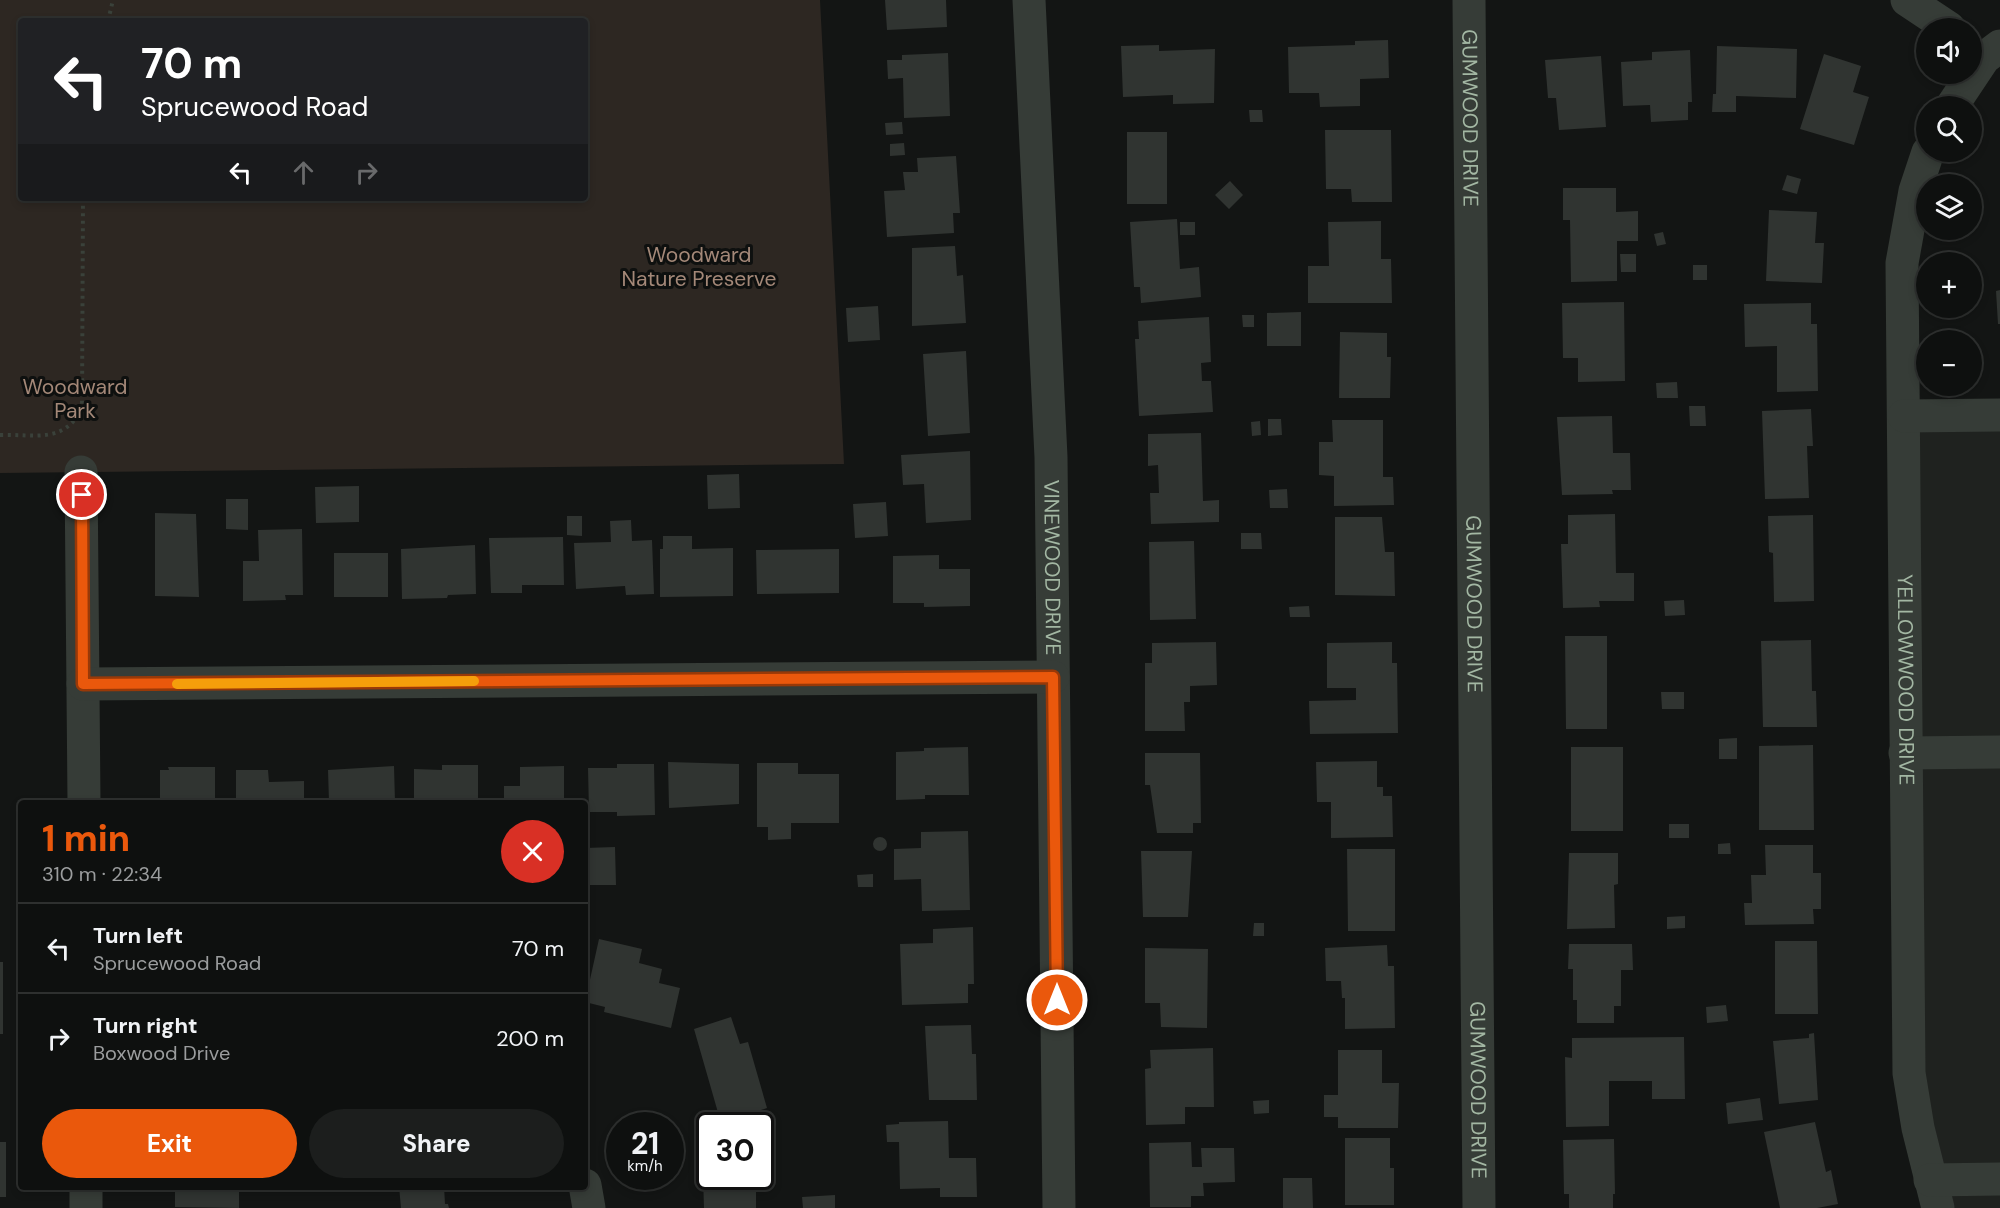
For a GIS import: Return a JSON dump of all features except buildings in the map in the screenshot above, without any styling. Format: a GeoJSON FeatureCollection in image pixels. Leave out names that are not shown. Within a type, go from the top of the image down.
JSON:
{"type":"FeatureCollection","features":[{"type":"Feature","properties":{"kind":"street","name":"VINEWOOD DRIVE"},"geometry":{"type":"LineString","coordinates":[[1029,0],[1051,457],[1059,1208]]}},
{"type":"Feature","properties":{"kind":"street","name":"GUMWOOD DRIVE"},"geometry":{"type":"LineString","coordinates":[[1469,0],[1479,1208]]}},
{"type":"Feature","properties":{"kind":"street"},"geometry":{"type":"LineString","coordinates":[[1907,0],[1934,18]]}},
{"type":"Feature","properties":{"kind":"street"},"geometry":{"type":"LineString","coordinates":[[1958,96],[1985,50]]}},
{"type":"Feature","properties":{"kind":"street","name":"YELLOWWOOD DRIVE"},"geometry":{"type":"LineString","coordinates":[[1925,162],[1915,191],[1902,263],[1905,753],[1909,1073],[1918,1128],[1934,1194]]}},
{"type":"Feature","properties":{"kind":"street"},"geometry":{"type":"LineString","coordinates":[[1904,416],[2000,414]]}},
{"type":"Feature","properties":{"kind":"street"},"geometry":{"type":"LineString","coordinates":[[81,472],[84,800]]}},
{"type":"Feature","properties":{"kind":"street"},"geometry":{"type":"LineString","coordinates":[[83,684],[1053,677]]}},
{"type":"Feature","properties":{"kind":"street"},"geometry":{"type":"LineString","coordinates":[[1905,753],[2000,752]]}},
{"type":"Feature","properties":{"kind":"street"},"geometry":{"type":"LineString","coordinates":[[1934,1194],[2000,1179]]}},
{"type":"Feature","properties":{"kind":"street"},"geometry":{"type":"LineString","coordinates":[[86,1190],[86,1208]]}},
{"type":"Feature","properties":{"kind":"street"},"geometry":{"type":"LineString","coordinates":[[586,1190],[589,1208]]}},
{"type":"Feature","properties":{"kind":"path"},"geometry":{"type":"LineString","coordinates":[[109,18],[113,0]]}},
{"type":"Feature","properties":{"kind":"path"},"geometry":{"type":"LineString","coordinates":[[0,435],[60,434],[74,424],[82,409],[83,201]]}},
{"type":"Feature","properties":{"kind":"shaded area"},"geometry":{"type":"Polygon","coordinates":[[[2000,415],[2000,1208],[1927,1208],[1900,417],[2000,415]]]}},
{"type":"Feature","properties":{"kind":"green space","name":"Woodward Nature Preserve"},"geometry":{"type":"Polygon","coordinates":[[[0,0],[820,0],[844,464],[0,473],[0,0]]]}},
{"type":"Feature","properties":{"kind":"slow traffic"},"geometry":{"type":"LineString","coordinates":[[177,684],[474,681]]}},
{"type":"Feature","properties":{"kind":"route"},"geometry":{"type":"LineString","coordinates":[[82,495],[83,684],[1053,677],[1057,1000]]}},
{"type":"Feature","properties":{"kind":"park label","name":"Woodward Park"},"geometry":{"type":"Point","coordinates":[75,399]}}]}
